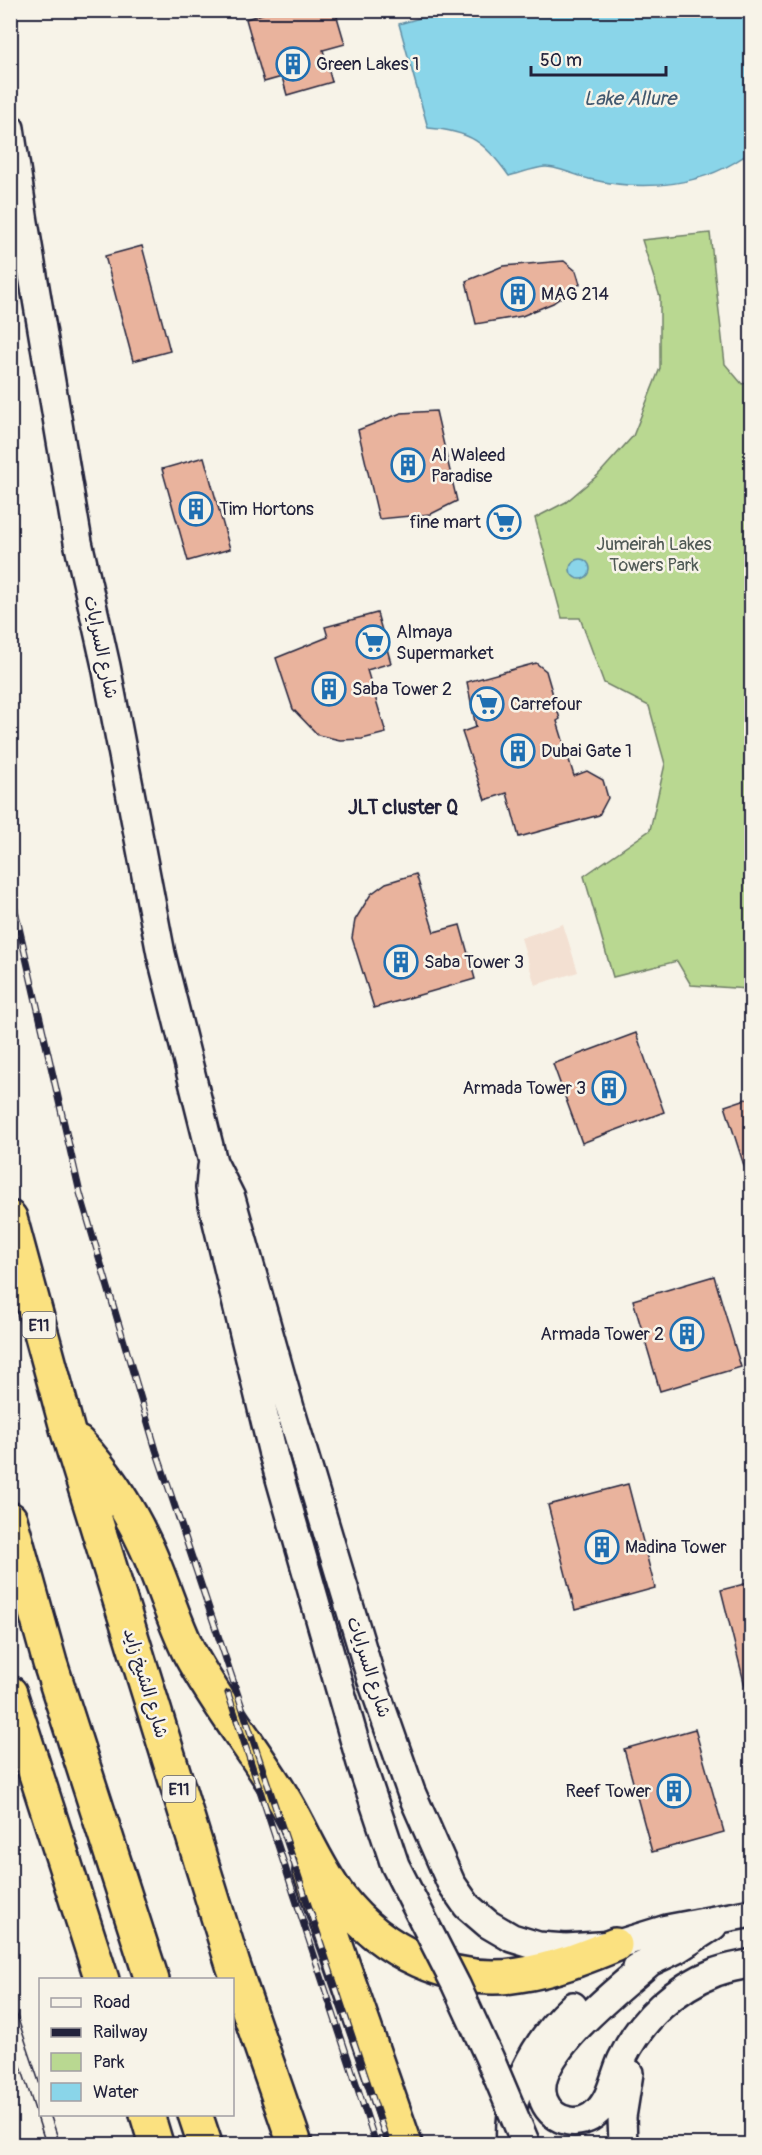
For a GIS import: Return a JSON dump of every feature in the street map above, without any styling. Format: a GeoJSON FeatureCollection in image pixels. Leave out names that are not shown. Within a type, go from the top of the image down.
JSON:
{"type":"FeatureCollection","features":[{"type":"Feature","properties":{"kind":"highway","name":"شارع الشيخ زايد"},"geometry":{"type":"LineString","coordinates":[[10,1218],[68,1432],[234,1965],[295,2145]]}},
{"type":"Feature","properties":{"kind":"highway"},"geometry":{"type":"LineString","coordinates":[[68,1432],[106,1476],[131,1515],[191,1655],[222,1707],[286,1803],[326,1877],[352,1912],[385,1941],[402,1952],[422,1961],[487,1978],[548,1970],[615,1945]]}},
{"type":"Feature","properties":{"kind":"highway"},"geometry":{"type":"LineString","coordinates":[[10,1519],[50,1663],[151,1978]]}},
{"type":"Feature","properties":{"kind":"highway"},"geometry":{"type":"LineString","coordinates":[[10,1692],[101,1978]]}},
{"type":"Feature","properties":{"kind":"highway"},"geometry":{"type":"LineString","coordinates":[[286,1803],[405,2145]]}},
{"type":"Feature","properties":{"kind":"highway"},"geometry":{"type":"LineString","coordinates":[[147,2116],[156,2145]]}},
{"type":"Feature","properties":{"kind":"highway"},"geometry":{"type":"LineString","coordinates":[[195,2116],[205,2145]]}},
{"type":"Feature","properties":{"kind":"main road","name":"شارع السرايات"},"geometry":{"type":"LineString","coordinates":[[10,128],[78,542],[106,666],[161,954],[213,1162],[231,1198],[290,1408],[371,1678],[411,1792],[451,1883],[467,1906],[488,1924],[512,1938],[538,1946],[566,1948],[615,1945],[667,1929],[722,1920],[752,1912]]}},
{"type":"Feature","properties":{"kind":"main road","name":"شارع السرايات"},"geometry":{"type":"LineString","coordinates":[[213,1162],[210,1182],[212,1202],[273,1455],[362,1763],[392,1855],[490,2059],[526,2145]]}},
{"type":"Feature","properties":{"kind":"main road","name":"شارع السرايات"},"geometry":{"type":"LineString","coordinates":[[511,2145],[514,2106],[522,2076],[537,2047],[556,2022],[579,2000],[606,1983],[687,1943],[722,1920]]}},
{"type":"Feature","properties":{"kind":"main road"},"geometry":{"type":"LineString","coordinates":[[652,1960],[582,2021],[559,2049],[542,2082],[544,2102],[558,2118],[579,2121],[597,2112],[610,2091],[621,2060],[631,2042],[664,2003],[689,1985],[717,1972],[752,1963]]}},
{"type":"Feature","properties":{"kind":"main road"},"geometry":{"type":"LineString","coordinates":[[623,2145],[622,2117],[626,2083],[635,2050],[649,2018]]}},
{"type":"Feature","properties":{"kind":"shaded area"},"geometry":{"type":"Polygon","coordinates":[[[563,924],[578,972],[535,985],[521,938],[563,924]]]}},
{"type":"Feature","properties":{"kind":"green space","name":"Jumeirah Lakes Towers Park"},"geometry":{"type":"Polygon","coordinates":[[[710,233],[725,364],[742,384],[751,382],[751,992],[748,989],[691,985],[677,961],[613,977],[584,876],[650,830],[665,764],[649,706],[604,683],[580,618],[562,618],[535,518],[566,502],[598,475],[633,436],[660,368],[660,297],[642,240],[710,233]]]}},
{"type":"Feature","properties":{"kind":"water","name":"Lake Allure"},"geometry":{"type":"Polygon","coordinates":[[[447,10],[751,11],[751,151],[714,172],[674,183],[631,185],[610,183],[549,167],[536,168],[509,176],[492,155],[475,140],[455,132],[428,128],[399,24],[447,10]]]}},
{"type":"Feature","properties":{"kind":"water"},"geometry":{"type":"Polygon","coordinates":[[[580,559],[587,562],[590,569],[587,576],[580,579],[573,576],[570,569],[573,562],[580,559]]]}},
{"type":"Feature","properties":{"kind":"building","name":"Green Lakes 1"},"geometry":{"type":"Polygon","coordinates":[[[275,10],[335,10],[345,44],[323,50],[332,82],[287,95],[282,77],[264,82],[246,19],[275,10]]]}},
{"type":"Feature","properties":{"kind":"building"},"geometry":{"type":"Polygon","coordinates":[[[142,246],[170,351],[133,361],[105,256],[142,246]]]}},
{"type":"Feature","properties":{"kind":"building","name":"MAG 214"},"geometry":{"type":"Polygon","coordinates":[[[564,261],[576,271],[580,284],[553,303],[522,316],[476,324],[466,281],[503,266],[564,261]]]}},
{"type":"Feature","properties":{"kind":"building","name":"Al Waleed Paradise"},"geometry":{"type":"Polygon","coordinates":[[[436,411],[457,501],[431,514],[379,519],[358,430],[401,413],[436,411]]]}},
{"type":"Feature","properties":{"kind":"building","name":"Tim Hortons"},"geometry":{"type":"Polygon","coordinates":[[[204,457],[230,549],[188,561],[162,469],[204,457]]]}},
{"type":"Feature","properties":{"kind":"building","name":"Saba Tower 2"},"geometry":{"type":"Polygon","coordinates":[[[377,613],[391,663],[367,670],[386,733],[362,739],[340,740],[318,735],[293,709],[276,658],[328,637],[325,627],[377,613]]]}},
{"type":"Feature","properties":{"kind":"building"},"geometry":{"type":"Polygon","coordinates":[[[536,663],[546,671],[560,719],[557,721],[574,776],[587,771],[603,780],[608,798],[599,815],[519,837],[507,793],[485,800],[462,732],[476,727],[467,682],[536,663]]]}},
{"type":"Feature","properties":{"kind":"building","name":"Saba Tower 3"},"geometry":{"type":"Polygon","coordinates":[[[416,874],[434,932],[460,925],[475,979],[374,1008],[352,938],[355,920],[371,894],[386,883],[416,874]]]}},
{"type":"Feature","properties":{"kind":"building","name":"Armada Tower 3"},"geometry":{"type":"Polygon","coordinates":[[[636,1033],[664,1112],[582,1143],[553,1064],[636,1033]]]}},
{"type":"Feature","properties":{"kind":"building"},"geometry":{"type":"Polygon","coordinates":[[[752,1097],[752,1178],[748,1178],[725,1106],[752,1097]]]}},
{"type":"Feature","properties":{"kind":"building","name":"Armada Tower 2"},"geometry":{"type":"Polygon","coordinates":[[[714,1276],[741,1367],[660,1391],[633,1300],[714,1276]]]}},
{"type":"Feature","properties":{"kind":"building","name":"Madina Tower"},"geometry":{"type":"Polygon","coordinates":[[[628,1484],[655,1588],[575,1610],[548,1505],[628,1484]]]}},
{"type":"Feature","properties":{"kind":"building"},"geometry":{"type":"Polygon","coordinates":[[[752,1582],[752,1689],[746,1690],[721,1590],[752,1582]]]}},
{"type":"Feature","properties":{"kind":"building","name":"Reef Tower"},"geometry":{"type":"Polygon","coordinates":[[[695,1729],[724,1832],[652,1852],[624,1749],[695,1729]]]}},
{"type":"Feature","properties":{"kind":"tram line"},"geometry":{"type":"LineString","coordinates":[[10,1995],[39,2082]]}},
{"type":"Feature","properties":{"kind":"tram line"},"geometry":{"type":"LineString","coordinates":[[10,2033],[46,2144]]}},
{"type":"Feature","properties":{"kind":"tram line"},"geometry":{"type":"LineString","coordinates":[[51,2116],[60,2144]]}},
{"type":"Feature","properties":{"kind":"railway"},"geometry":{"type":"LineString","coordinates":[[10,888],[80,1193],[156,1450],[388,2144]]}},
{"type":"Feature","properties":{"kind":"railway"},"geometry":{"type":"LineString","coordinates":[[228,1693],[376,2144]]}},
{"type":"Feature","properties":{"kind":"place","name":"Green Lakes 1"},"geometry":{"type":"Point","coordinates":[293,64]}},
{"type":"Feature","properties":{"kind":"place","name":"MAG 214"},"geometry":{"type":"Point","coordinates":[518,294]}},
{"type":"Feature","properties":{"kind":"place","name":"Al Waleed Paradise"},"geometry":{"type":"Point","coordinates":[408,465]}},
{"type":"Feature","properties":{"kind":"place","name":"Tim Hortons"},"geometry":{"type":"Point","coordinates":[196,509]}},
{"type":"Feature","properties":{"kind":"place","name":"fine mart"},"geometry":{"type":"Point","coordinates":[504,522]}},
{"type":"Feature","properties":{"kind":"place","name":"Almaya Supermarket"},"geometry":{"type":"Point","coordinates":[373,642]}},
{"type":"Feature","properties":{"kind":"place","name":"Saba Tower 2"},"geometry":{"type":"Point","coordinates":[329,689]}},
{"type":"Feature","properties":{"kind":"place","name":"Carrefour"},"geometry":{"type":"Point","coordinates":[487,704]}},
{"type":"Feature","properties":{"kind":"place","name":"Dubai Gate 1"},"geometry":{"type":"Point","coordinates":[518,751]}},
{"type":"Feature","properties":{"kind":"place","name":"Saba Tower 3"},"geometry":{"type":"Point","coordinates":[401,962]}},
{"type":"Feature","properties":{"kind":"place","name":"Armada Tower 3"},"geometry":{"type":"Point","coordinates":[609,1088]}},
{"type":"Feature","properties":{"kind":"place","name":"Armada Tower 2"},"geometry":{"type":"Point","coordinates":[687,1334]}},
{"type":"Feature","properties":{"kind":"place","name":"Madina Tower"},"geometry":{"type":"Point","coordinates":[602,1547]}},
{"type":"Feature","properties":{"kind":"place","name":"Reef Tower"},"geometry":{"type":"Point","coordinates":[674,1791]}},
{"type":"Feature","properties":{"kind":"district","name":"JLT cluster Q"},"geometry":{"type":"Point","coordinates":[403,807]}}]}
